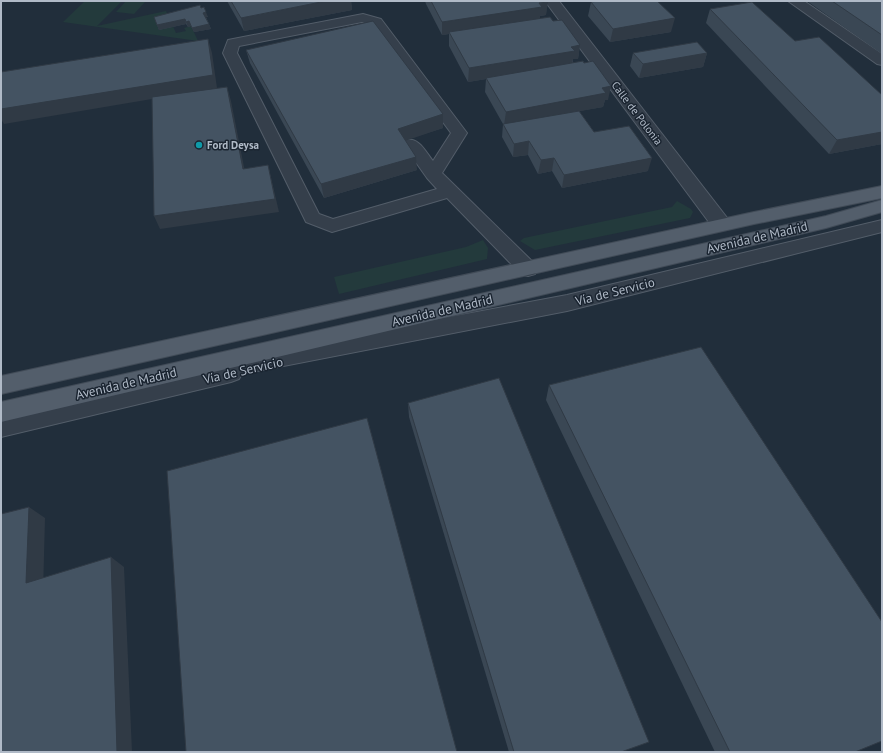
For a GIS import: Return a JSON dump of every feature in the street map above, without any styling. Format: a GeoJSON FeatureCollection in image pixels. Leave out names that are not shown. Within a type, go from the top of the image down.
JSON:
{"type":"FeatureCollection","features":[{"type":"Feature","properties":{"kind":"main road","name":"Avenida de Madrid"},"geometry":{"type":"LineString","coordinates":[[1,385],[528,269],[721,224],[810,205],[882,192]]}},
{"type":"Feature","properties":{"kind":"main road","name":"Avenida de Madrid"},"geometry":{"type":"LineString","coordinates":[[1,412],[826,222],[882,206]]}},
{"type":"Feature","properties":{"kind":"street","name":"Calle de Polonia"},"geometry":{"type":"LineString","coordinates":[[552,1],[721,224]]}},
{"type":"Feature","properties":{"kind":"street"},"geometry":{"type":"LineString","coordinates":[[795,1],[882,61]]}},
{"type":"Feature","properties":{"kind":"street"},"geometry":{"type":"LineString","coordinates":[[433,174],[459,133],[376,22],[363,18],[233,43],[230,53],[312,218],[332,226],[450,191]]}},
{"type":"Feature","properties":{"kind":"street"},"geometry":{"type":"LineString","coordinates":[[411,144],[433,174],[528,269]]}},
{"type":"Feature","properties":{"kind":"street"},"geometry":{"type":"LineString","coordinates":[[810,205],[882,187]]}},
{"type":"Feature","properties":{"kind":"street"},"geometry":{"type":"LineString","coordinates":[[826,222],[882,211]]}},
{"type":"Feature","properties":{"kind":"street","name":"Vía de Servicio"},"geometry":{"type":"LineString","coordinates":[[46,402],[567,303],[882,226]]}},
{"type":"Feature","properties":{"kind":"street","name":"Vía de Servicio"},"geometry":{"type":"LineString","coordinates":[[1,427],[345,346]]}},
{"type":"Feature","properties":{"kind":"green space"},"geometry":{"type":"Polygon","coordinates":[[[85,1],[122,1],[97,26],[166,11],[176,33],[186,31],[184,28],[191,26],[198,41],[63,22],[85,1]]]}},
{"type":"Feature","properties":{"kind":"green space"},"geometry":{"type":"Polygon","coordinates":[[[126,1],[146,1],[134,14],[116,12],[126,1]]]}},
{"type":"Feature","properties":{"kind":"green space"},"geometry":{"type":"Polygon","coordinates":[[[677,201],[691,209],[693,212],[690,218],[535,250],[520,241],[524,238],[672,207],[677,201]]]}},
{"type":"Feature","properties":{"kind":"green space"},"geometry":{"type":"Polygon","coordinates":[[[483,240],[488,248],[487,259],[339,294],[334,277],[466,247],[483,240]]]}},
{"type":"Feature","properties":{"kind":"building"},"geometry":{"type":"Polygon","coordinates":[[[231,1],[326,1],[241,18],[231,1]]]}},
{"type":"Feature","properties":{"kind":"building"},"geometry":{"type":"Polygon","coordinates":[[[431,1],[548,2],[539,3],[542,7],[442,22],[431,1]]]}},
{"type":"Feature","properties":{"kind":"building"},"geometry":{"type":"Polygon","coordinates":[[[657,1],[675,18],[613,29],[591,2],[657,1]]]}},
{"type":"Feature","properties":{"kind":"building"},"geometry":{"type":"Polygon","coordinates":[[[832,1],[882,1],[882,35],[832,1]]]}},
{"type":"Feature","properties":{"kind":"building"},"geometry":{"type":"Polygon","coordinates":[[[752,2],[795,41],[819,37],[882,95],[882,132],[837,140],[710,9],[752,2]]]}},
{"type":"Feature","properties":{"kind":"building"},"geometry":{"type":"Polygon","coordinates":[[[200,5],[201,8],[204,7],[206,12],[203,13],[209,24],[192,28],[189,21],[186,22],[185,19],[157,25],[154,17],[200,5]]]}},
{"type":"Feature","properties":{"kind":"building"},"geometry":{"type":"Polygon","coordinates":[[[550,17],[553,21],[562,20],[580,45],[571,47],[575,51],[469,68],[449,32],[550,17]]]}},
{"type":"Feature","properties":{"kind":"building"},"geometry":{"type":"Polygon","coordinates":[[[373,21],[443,114],[398,129],[416,157],[321,184],[246,50],[373,21]]]}},
{"type":"Feature","properties":{"kind":"building"},"geometry":{"type":"Polygon","coordinates":[[[208,39],[213,75],[1,109],[1,72],[208,39]]]}},
{"type":"Feature","properties":{"kind":"building"},"geometry":{"type":"Polygon","coordinates":[[[697,42],[707,53],[643,64],[633,53],[697,42]]]}},
{"type":"Feature","properties":{"kind":"building"},"geometry":{"type":"Polygon","coordinates":[[[583,61],[584,63],[593,61],[611,86],[602,88],[606,93],[506,112],[486,78],[583,61]]]}},
{"type":"Feature","properties":{"kind":"building","name":"Ford Deysa"},"geometry":{"type":"Polygon","coordinates":[[[227,87],[243,169],[268,165],[275,199],[154,216],[152,97],[227,87]]]}},
{"type":"Feature","properties":{"kind":"building"},"geometry":{"type":"Polygon","coordinates":[[[579,111],[594,132],[629,126],[652,158],[564,175],[554,158],[541,160],[529,141],[514,144],[503,124],[579,111]]]}},
{"type":"Feature","properties":{"kind":"building"},"geometry":{"type":"Polygon","coordinates":[[[701,347],[882,622],[882,741],[855,752],[730,752],[549,385],[701,347]]]}},
{"type":"Feature","properties":{"kind":"building"},"geometry":{"type":"Polygon","coordinates":[[[499,378],[649,742],[621,752],[514,752],[408,403],[499,378]]]}},
{"type":"Feature","properties":{"kind":"building"},"geometry":{"type":"Polygon","coordinates":[[[367,418],[457,752],[186,752],[167,471],[367,418]]]}},
{"type":"Feature","properties":{"kind":"building"},"geometry":{"type":"Polygon","coordinates":[[[29,507],[26,583],[111,557],[117,752],[1,752],[1,514],[29,507]]]}},
{"type":"Feature","properties":{"kind":"place","name":"Ford Deysa"},"geometry":{"type":"Point","coordinates":[199,145]}}]}
